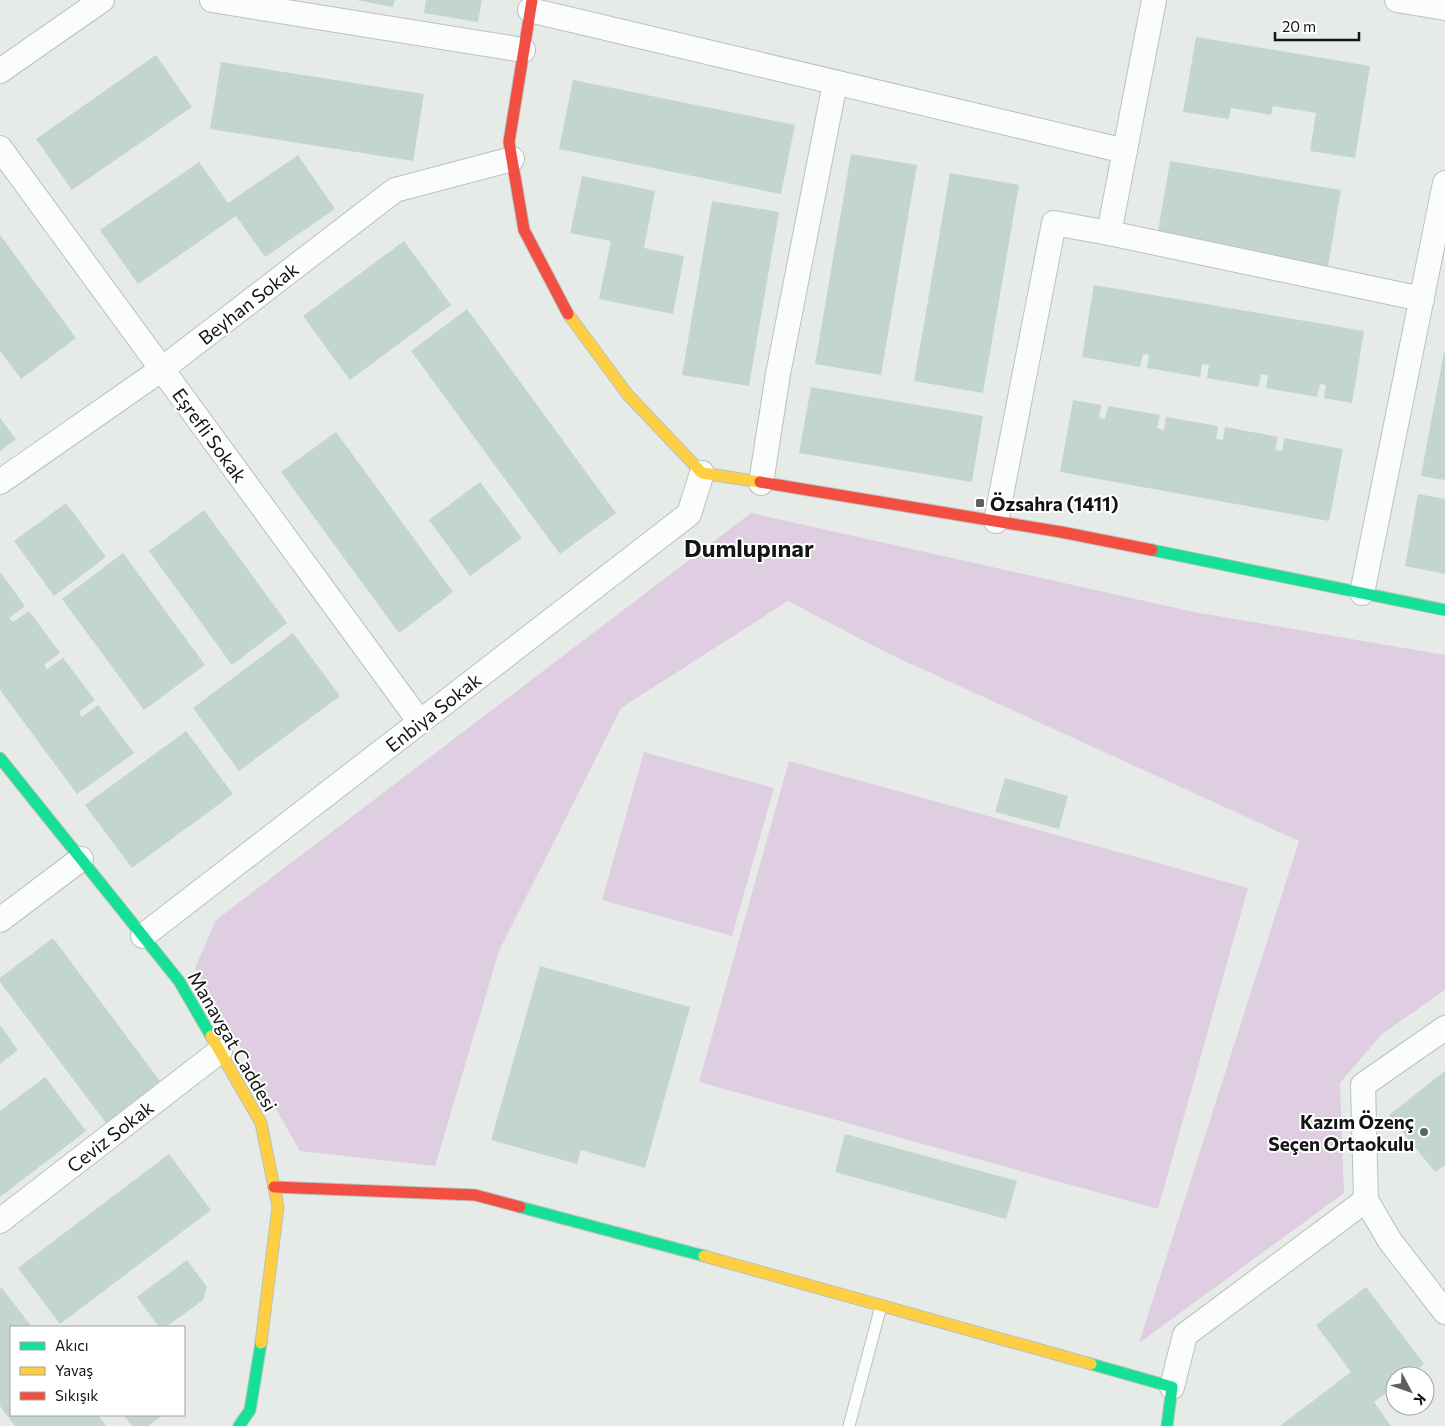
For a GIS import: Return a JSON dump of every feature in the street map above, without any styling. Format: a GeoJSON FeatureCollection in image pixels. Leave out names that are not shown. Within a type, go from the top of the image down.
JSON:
{"type":"FeatureCollection","features":[{"type":"Feature","properties":{"kind":"street"},"geometry":{"type":"LineString","coordinates":[[0,71],[102,0]]}},
{"type":"Feature","properties":{"kind":"street"},"geometry":{"type":"LineString","coordinates":[[212,0],[523,50]]}},
{"type":"Feature","properties":{"kind":"street"},"geometry":{"type":"LineString","coordinates":[[1109,233],[1154,0]]}},
{"type":"Feature","properties":{"kind":"street"},"geometry":{"type":"LineString","coordinates":[[1397,0],[1445,8]]}},
{"type":"Feature","properties":{"kind":"street"},"geometry":{"type":"LineString","coordinates":[[1125,152],[835,83],[531,5],[509,142],[524,230],[571,320],[628,396],[702,473],[1061,532],[1445,610]]}},
{"type":"Feature","properties":{"kind":"street"},"geometry":{"type":"LineString","coordinates":[[761,483],[778,374],[835,83]]}},
{"type":"Feature","properties":{"kind":"street","name":"Eşrefli Sokak"},"geometry":{"type":"LineString","coordinates":[[0,148],[420,722]]}},
{"type":"Feature","properties":{"kind":"street","name":"Beyhan Sokak"},"geometry":{"type":"LineString","coordinates":[[0,482],[162,369],[395,190],[512,160]]}},
{"type":"Feature","properties":{"kind":"street"},"geometry":{"type":"LineString","coordinates":[[1362,593],[1444,190]]}},
{"type":"Feature","properties":{"kind":"street"},"geometry":{"type":"LineString","coordinates":[[996,521],[1054,223],[1422,299]]}},
{"type":"Feature","properties":{"kind":"street","name":"Enbiya Sokak"},"geometry":{"type":"LineString","coordinates":[[143,936],[689,514],[702,473]]}},
{"type":"Feature","properties":{"kind":"street","name":"Manavgat Caddesi"},"geometry":{"type":"LineString","coordinates":[[0,758],[179,981],[261,1123],[278,1207],[268,1303],[250,1410],[239,1426]]}},
{"type":"Feature","properties":{"kind":"street"},"geometry":{"type":"LineString","coordinates":[[0,920],[81,859]]}},
{"type":"Feature","properties":{"kind":"street"},"geometry":{"type":"LineString","coordinates":[[1445,1028],[1363,1086],[1366,1200],[1390,1241],[1445,1312]]}},
{"type":"Feature","properties":{"kind":"street","name":"Ceviz Sokak"},"geometry":{"type":"LineString","coordinates":[[0,1221],[220,1051]]}},
{"type":"Feature","properties":{"kind":"street"},"geometry":{"type":"LineString","coordinates":[[274,1188],[475,1195],[704,1256],[1172,1387]]}},
{"type":"Feature","properties":{"kind":"street"},"geometry":{"type":"LineString","coordinates":[[1167,1426],[1172,1387],[1185,1334],[1366,1200]]}},
{"type":"Feature","properties":{"kind":"lane"},"geometry":{"type":"LineString","coordinates":[[849,1426],[881,1306]]}},
{"type":"Feature","properties":{"kind":"shaded area"},"geometry":{"type":"Polygon","coordinates":[[[751,513],[1194,612],[1445,655],[1445,990],[1382,1034],[1340,1083],[1344,1193],[1139,1343],[1299,841],[887,653],[788,601],[621,708],[499,951],[435,1166],[300,1151],[195,968],[216,920],[751,513]]]}},
{"type":"Feature","properties":{"kind":"shaded area"},"geometry":{"type":"Polygon","coordinates":[[[644,752],[774,788],[732,936],[602,900],[644,752]]]}},
{"type":"Feature","properties":{"kind":"shaded area"},"geometry":{"type":"Polygon","coordinates":[[[789,761],[1248,888],[1158,1209],[699,1082],[789,761]]]}},
{"type":"Feature","properties":{"kind":"building"},"geometry":{"type":"Polygon","coordinates":[[[356,0],[395,0],[393,7],[356,0]]]}},
{"type":"Feature","properties":{"kind":"building"},"geometry":{"type":"Polygon","coordinates":[[[426,0],[482,0],[478,22],[424,13],[426,0]]]}},
{"type":"Feature","properties":{"kind":"building"},"geometry":{"type":"Polygon","coordinates":[[[1196,37],[1370,66],[1355,158],[1310,151],[1316,113],[1273,106],[1271,115],[1231,108],[1229,119],[1183,112],[1196,37]]]}},
{"type":"Feature","properties":{"kind":"building"},"geometry":{"type":"Polygon","coordinates":[[[156,55],[192,107],[72,190],[36,139],[156,55]]]}},
{"type":"Feature","properties":{"kind":"building"},"geometry":{"type":"Polygon","coordinates":[[[221,62],[424,94],[413,161],[210,129],[221,62]]]}},
{"type":"Feature","properties":{"kind":"building"},"geometry":{"type":"Polygon","coordinates":[[[573,80],[795,125],[781,194],[559,149],[573,80]]]}},
{"type":"Feature","properties":{"kind":"building"},"geometry":{"type":"Polygon","coordinates":[[[851,154],[917,165],[881,375],[815,364],[851,154]]]}},
{"type":"Feature","properties":{"kind":"building"},"geometry":{"type":"Polygon","coordinates":[[[298,155],[335,209],[265,257],[236,216],[138,284],[100,230],[199,162],[228,203],[298,155]]]}},
{"type":"Feature","properties":{"kind":"building"},"geometry":{"type":"Polygon","coordinates":[[[1170,161],[1341,190],[1328,266],[1157,237],[1170,161]]]}},
{"type":"Feature","properties":{"kind":"building"},"geometry":{"type":"Polygon","coordinates":[[[950,173],[1019,185],[983,393],[914,381],[950,173]]]}},
{"type":"Feature","properties":{"kind":"building"},"geometry":{"type":"Polygon","coordinates":[[[582,176],[655,191],[644,248],[684,256],[673,314],[599,299],[611,241],[570,233],[582,176]]]}},
{"type":"Feature","properties":{"kind":"building"},"geometry":{"type":"Polygon","coordinates":[[[712,201],[779,212],[749,386],[682,375],[712,201]]]}},
{"type":"Feature","properties":{"kind":"building"},"geometry":{"type":"Polygon","coordinates":[[[0,235],[76,338],[21,379],[0,351],[0,235]]]}},
{"type":"Feature","properties":{"kind":"building"},"geometry":{"type":"Polygon","coordinates":[[[404,241],[451,305],[350,380],[303,316],[404,241]]]}},
{"type":"Feature","properties":{"kind":"building"},"geometry":{"type":"Polygon","coordinates":[[[1094,285],[1364,331],[1352,403],[1324,398],[1326,385],[1320,384],[1317,397],[1266,388],[1268,375],[1261,374],[1259,387],[1207,378],[1209,365],[1202,364],[1200,377],[1147,368],[1149,355],[1143,354],[1140,367],[1082,357],[1094,285]]]}},
{"type":"Feature","properties":{"kind":"building"},"geometry":{"type":"Polygon","coordinates":[[[467,309],[616,513],[560,554],[411,351],[467,309]]]}},
{"type":"Feature","properties":{"kind":"building"},"geometry":{"type":"Polygon","coordinates":[[[1445,352],[1445,480],[1421,476],[1445,352]]]}},
{"type":"Feature","properties":{"kind":"building"},"geometry":{"type":"Polygon","coordinates":[[[811,387],[983,416],[972,482],[799,453],[811,387]]]}},
{"type":"Feature","properties":{"kind":"building"},"geometry":{"type":"Polygon","coordinates":[[[1073,400],[1101,405],[1099,418],[1105,419],[1108,406],[1160,415],[1157,428],[1164,430],[1166,417],[1218,426],[1216,439],[1223,440],[1225,427],[1278,437],[1275,450],[1282,451],[1284,438],[1343,449],[1329,521],[1060,472],[1073,400]]]}},
{"type":"Feature","properties":{"kind":"building"},"geometry":{"type":"Polygon","coordinates":[[[0,418],[16,439],[0,451],[0,418]]]}},
{"type":"Feature","properties":{"kind":"building"},"geometry":{"type":"Polygon","coordinates":[[[336,432],[453,592],[399,633],[281,472],[336,432]]]}},
{"type":"Feature","properties":{"kind":"building"},"geometry":{"type":"Polygon","coordinates":[[[480,482],[522,538],[470,576],[429,520],[480,482]]]}},
{"type":"Feature","properties":{"kind":"building"},"geometry":{"type":"Polygon","coordinates":[[[1418,494],[1445,499],[1445,574],[1405,566],[1418,494]]]}},
{"type":"Feature","properties":{"kind":"building"},"geometry":{"type":"Polygon","coordinates":[[[66,503],[106,557],[54,596],[14,541],[66,503]]]}},
{"type":"Feature","properties":{"kind":"building"},"geometry":{"type":"Polygon","coordinates":[[[204,510],[287,623],[232,665],[149,551],[204,510]]]}},
{"type":"Feature","properties":{"kind":"building"},"geometry":{"type":"Polygon","coordinates":[[[123,553],[205,665],[144,710],[62,599],[123,553]]]}},
{"type":"Feature","properties":{"kind":"building"},"geometry":{"type":"Polygon","coordinates":[[[0,572],[25,606],[9,618],[13,622],[29,611],[60,653],[44,665],[47,669],[63,658],[95,700],[79,712],[82,717],[98,705],[134,753],[77,794],[0,690],[0,572]]]}},
{"type":"Feature","properties":{"kind":"building"},"geometry":{"type":"Polygon","coordinates":[[[293,633],[340,696],[239,771],[193,708],[293,633]]]}},
{"type":"Feature","properties":{"kind":"building"},"geometry":{"type":"Polygon","coordinates":[[[186,731],[233,794],[132,868],[85,805],[186,731]]]}},
{"type":"Feature","properties":{"kind":"building"},"geometry":{"type":"Polygon","coordinates":[[[1005,778],[1068,796],[1059,829],[995,812],[1005,778]]]}},
{"type":"Feature","properties":{"kind":"building"},"geometry":{"type":"Polygon","coordinates":[[[53,938],[160,1081],[106,1123],[0,982],[0,978],[53,938]]]}},
{"type":"Feature","properties":{"kind":"building"},"geometry":{"type":"Polygon","coordinates":[[[540,966],[690,1007],[645,1168],[581,1150],[577,1164],[491,1140],[540,966]]]}},
{"type":"Feature","properties":{"kind":"building"},"geometry":{"type":"Polygon","coordinates":[[[0,1025],[18,1050],[0,1064],[0,1025]]]}},
{"type":"Feature","properties":{"kind":"building"},"geometry":{"type":"Polygon","coordinates":[[[1445,1071],[1445,1165],[1435,1172],[1389,1115],[1445,1071]]]}},
{"type":"Feature","properties":{"kind":"building"},"geometry":{"type":"Polygon","coordinates":[[[45,1077],[86,1131],[0,1197],[0,1111],[45,1077]]]}},
{"type":"Feature","properties":{"kind":"building"},"geometry":{"type":"Polygon","coordinates":[[[845,1134],[1017,1181],[1006,1219],[835,1172],[845,1134]]]}},
{"type":"Feature","properties":{"kind":"building"},"geometry":{"type":"Polygon","coordinates":[[[169,1154],[211,1210],[60,1324],[18,1268],[169,1154]]]}},
{"type":"Feature","properties":{"kind":"building"},"geometry":{"type":"Polygon","coordinates":[[[187,1260],[207,1287],[203,1300],[167,1326],[158,1326],[137,1297],[187,1260]]]}},
{"type":"Feature","properties":{"kind":"building"},"geometry":{"type":"Polygon","coordinates":[[[1,1287],[31,1326],[10,1326],[10,1416],[99,1416],[106,1426],[15,1426],[0,1406],[1,1287]]]}},
{"type":"Feature","properties":{"kind":"building"},"geometry":{"type":"Polygon","coordinates":[[[1366,1287],[1424,1364],[1421,1366],[1385,1366],[1385,1394],[1374,1402],[1391,1426],[1280,1426],[1351,1372],[1316,1325],[1366,1287]]]}},
{"type":"Feature","properties":{"kind":"building"},"geometry":{"type":"Polygon","coordinates":[[[125,1416],[162,1416],[148,1426],[132,1426],[125,1416]]]}},
{"type":"Feature","properties":{"kind":"traffic: fast"},"geometry":{"type":"LineString","coordinates":[[1152,550],[1445,610]]}},
{"type":"Feature","properties":{"kind":"traffic: fast"},"geometry":{"type":"LineString","coordinates":[[0,758],[179,981],[211,1036]]}},
{"type":"Feature","properties":{"kind":"traffic: fast"},"geometry":{"type":"LineString","coordinates":[[520,1207],[704,1256]]}},
{"type":"Feature","properties":{"kind":"traffic: fast"},"geometry":{"type":"LineString","coordinates":[[239,1426],[250,1410],[261,1343]]}},
{"type":"Feature","properties":{"kind":"traffic: fast"},"geometry":{"type":"LineString","coordinates":[[1091,1364],[1172,1387],[1167,1426]]}},
{"type":"Feature","properties":{"kind":"traffic: slow"},"geometry":{"type":"LineString","coordinates":[[568,314],[628,395],[702,473],[760,482]]}},
{"type":"Feature","properties":{"kind":"traffic: slow"},"geometry":{"type":"LineString","coordinates":[[211,1036],[261,1123],[278,1207],[261,1343]]}},
{"type":"Feature","properties":{"kind":"traffic: slow"},"geometry":{"type":"LineString","coordinates":[[704,1256],[1091,1364]]}},
{"type":"Feature","properties":{"kind":"traffic: jam"},"geometry":{"type":"LineString","coordinates":[[532,0],[509,142],[524,230],[568,314]]}},
{"type":"Feature","properties":{"kind":"traffic: jam"},"geometry":{"type":"LineString","coordinates":[[760,482],[1061,532],[1152,550]]}},
{"type":"Feature","properties":{"kind":"traffic: jam"},"geometry":{"type":"LineString","coordinates":[[274,1187],[475,1195],[520,1207]]}},
{"type":"Feature","properties":{"kind":"place","name":"Özsahra (1411)"},"geometry":{"type":"Point","coordinates":[980,503]}},
{"type":"Feature","properties":{"kind":"place","name":"Kazım Özenç Seçen Ortaokulu"},"geometry":{"type":"Point","coordinates":[1424,1132]}},
{"type":"Feature","properties":{"kind":"district","name":"Dumlupınar"},"geometry":{"type":"Point","coordinates":[749,547]}}]}
